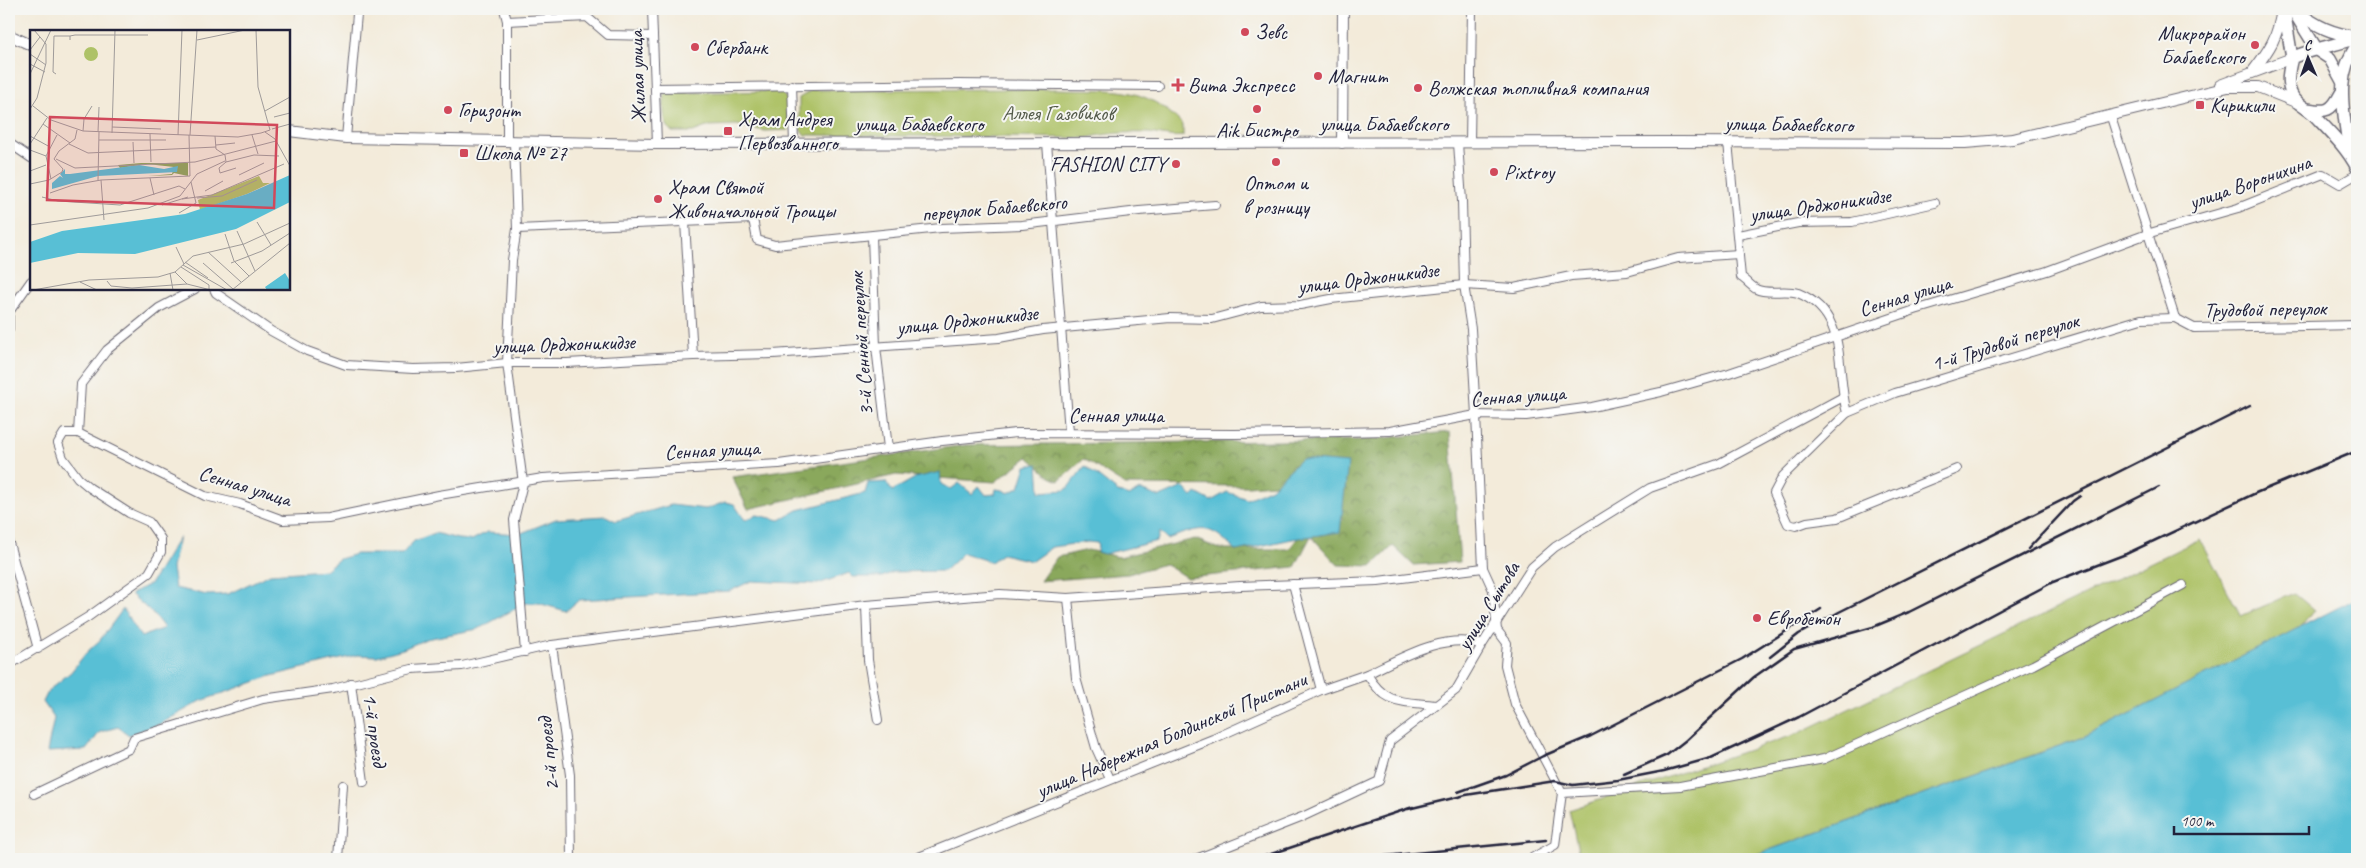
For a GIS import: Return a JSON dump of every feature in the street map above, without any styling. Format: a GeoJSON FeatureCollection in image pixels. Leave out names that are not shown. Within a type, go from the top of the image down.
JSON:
{"type":"FeatureCollection","features":[{"type":"Feature","properties":{"kind":"main road"},"geometry":{"type":"LineString","coordinates":[[1342,143],[1343,9]]}},
{"type":"Feature","properties":{"kind":"main road"},"geometry":{"type":"LineString","coordinates":[[2283,9],[2292,58],[2288,83],[2291,93],[2349,153],[2357,168]]}},
{"type":"Feature","properties":{"kind":"main road"},"geometry":{"type":"LineString","coordinates":[[2252,71],[2272,46],[2279,31],[2283,9]]}},
{"type":"Feature","properties":{"kind":"main road"},"geometry":{"type":"LineString","coordinates":[[2293,9],[2317,26],[2357,38]]}},
{"type":"Feature","properties":{"kind":"main road"},"geometry":{"type":"LineString","coordinates":[[2293,9],[2318,51],[2330,58],[2342,81]]}},
{"type":"Feature","properties":{"kind":"main road"},"geometry":{"type":"LineString","coordinates":[[9,35],[30,45]]}},
{"type":"Feature","properties":{"kind":"main road"},"geometry":{"type":"LineString","coordinates":[[2204,92],[2252,71],[2292,58],[2304,52],[2318,51],[2357,38]]}},
{"type":"Feature","properties":{"kind":"main road"},"geometry":{"type":"LineString","coordinates":[[2349,153],[2341,93],[2346,64],[2357,45]]}},
{"type":"Feature","properties":{"kind":"main road"},"geometry":{"type":"LineString","coordinates":[[2204,92],[2228,87],[2258,87],[2303,106],[2324,111],[2334,107],[2341,93]]}},
{"type":"Feature","properties":{"kind":"main road","name":"улица Бабаевского"},"geometry":{"type":"LineString","coordinates":[[290,131],[346,138],[657,144],[1965,143],[2013,139],[2111,117],[2204,92]]}},
{"type":"Feature","properties":{"kind":"street"},"geometry":{"type":"LineString","coordinates":[[346,138],[357,14],[360,9]]}},
{"type":"Feature","properties":{"kind":"street"},"geometry":{"type":"LineString","coordinates":[[504,9],[507,21],[511,142],[517,229],[512,260],[507,363],[523,483],[514,520],[525,652]]}},
{"type":"Feature","properties":{"kind":"street","name":"Жилая улица"},"geometry":{"type":"LineString","coordinates":[[652,9],[657,144]]}},
{"type":"Feature","properties":{"kind":"street"},"geometry":{"type":"LineString","coordinates":[[1470,143],[1472,9]]}},
{"type":"Feature","properties":{"kind":"street"},"geometry":{"type":"LineString","coordinates":[[507,21],[587,17],[608,36],[653,36]]}},
{"type":"Feature","properties":{"kind":"street"},"geometry":{"type":"LineString","coordinates":[[655,88],[1043,84],[1158,86]]}},
{"type":"Feature","properties":{"kind":"street"},"geometry":{"type":"LineString","coordinates":[[792,86],[794,143]]}},
{"type":"Feature","properties":{"kind":"street"},"geometry":{"type":"LineString","coordinates":[[2111,117],[2150,233],[2175,318]]}},
{"type":"Feature","properties":{"kind":"street"},"geometry":{"type":"LineString","coordinates":[[1728,142],[1741,277],[1757,289],[1796,292],[1817,303],[1837,336],[1843,398],[1847,413],[1783,476],[1774,494],[1788,524],[1796,526],[1807,522],[1837,518],[1957,469]]}},
{"type":"Feature","properties":{"kind":"street"},"geometry":{"type":"LineString","coordinates":[[9,143],[30,157]]}},
{"type":"Feature","properties":{"kind":"street"},"geometry":{"type":"LineString","coordinates":[[1046,143],[1069,432]]}},
{"type":"Feature","properties":{"kind":"street"},"geometry":{"type":"LineString","coordinates":[[1458,143],[1462,201],[1464,284],[1470,329],[1476,415],[1483,568],[1493,590],[1496,624],[1507,643],[1504,665],[1515,704],[1562,793],[1555,845],[1530,859]]}},
{"type":"Feature","properties":{"kind":"street","name":"улица Воронихина"},"geometry":{"type":"LineString","coordinates":[[2150,233],[2238,208],[2323,174],[2340,184],[2357,174]]}},
{"type":"Feature","properties":{"kind":"street","name":"улица Орджоникидзе"},"geometry":{"type":"LineString","coordinates":[[1738,235],[1798,223],[1852,222],[1935,203]]}},
{"type":"Feature","properties":{"kind":"street","name":"переулок Бабаевского"},"geometry":{"type":"LineString","coordinates":[[685,222],[753,219],[757,240],[775,245],[941,228],[1022,225],[1215,205]]}},
{"type":"Feature","properties":{"kind":"street"},"geometry":{"type":"LineString","coordinates":[[517,229],[685,222],[693,356]]}},
{"type":"Feature","properties":{"kind":"street","name":"Сенная улица"},"geometry":{"type":"LineString","coordinates":[[78,433],[205,496],[240,504],[283,520],[328,518],[439,495],[523,483],[543,478],[780,464],[888,448],[1016,433],[1235,434],[1341,430],[1390,431],[1476,415],[1526,416],[1592,408],[1662,392],[2047,271],[2150,233]]}},
{"type":"Feature","properties":{"kind":"street","name":"3-й Сенной переулок"},"geometry":{"type":"LineString","coordinates":[[872,236],[876,347],[888,448]]}},
{"type":"Feature","properties":{"kind":"street","name":"улица Орджоникидзе"},"geometry":{"type":"LineString","coordinates":[[214,290],[240,312],[270,331],[307,350],[346,365],[413,369],[507,363],[567,363],[773,354],[999,338],[1062,328],[1170,318],[1212,319],[1261,306],[1300,305],[1331,299],[1464,284],[1514,288],[1571,276],[1627,272],[1678,258],[1739,254]]}},
{"type":"Feature","properties":{"kind":"street"},"geometry":{"type":"LineString","coordinates":[[9,329],[9,312],[30,282]]}},
{"type":"Feature","properties":{"kind":"street"},"geometry":{"type":"LineString","coordinates":[[9,665],[88,617],[149,572],[161,552],[161,539],[148,522],[129,514],[78,478],[62,458],[58,443],[64,433],[78,433],[81,384],[107,350],[159,308],[193,290]]}},
{"type":"Feature","properties":{"kind":"street","name":"Трудовой переулок"},"geometry":{"type":"LineString","coordinates":[[2175,318],[2194,328],[2357,325]]}},
{"type":"Feature","properties":{"kind":"street","name":"1-й Трудовой переулок"},"geometry":{"type":"LineString","coordinates":[[1847,413],[1895,393],[2132,322],[2175,318]]}},
{"type":"Feature","properties":{"kind":"street","name":"улица Сытова"},"geometry":{"type":"LineString","coordinates":[[1196,859],[1302,817],[1379,781],[1390,741],[1416,723],[1456,690],[1482,645],[1532,567],[1555,547],[1650,488],[1718,464],[1843,398]]}},
{"type":"Feature","properties":{"kind":"street"},"geometry":{"type":"LineString","coordinates":[[9,543],[38,649]]}},
{"type":"Feature","properties":{"kind":"street"},"geometry":{"type":"LineString","coordinates":[[34,794],[129,749],[134,738],[263,699],[333,689],[412,669],[462,666],[552,645],[866,604],[1000,594],[1068,598],[1293,584],[1378,581],[1483,568]]}},
{"type":"Feature","properties":{"kind":"street"},"geometry":{"type":"LineString","coordinates":[[1293,584],[1321,690]]}},
{"type":"Feature","properties":{"kind":"street"},"geometry":{"type":"LineString","coordinates":[[1562,793],[1680,786],[1824,759],[2033,664],[2183,585]]}},
{"type":"Feature","properties":{"kind":"street"},"geometry":{"type":"LineString","coordinates":[[1068,598],[1076,678],[1096,748],[1110,779]]}},
{"type":"Feature","properties":{"kind":"street"},"geometry":{"type":"LineString","coordinates":[[866,604],[868,660],[878,720]]}},
{"type":"Feature","properties":{"kind":"street","name":"улица Набережная Болдинской Пристани"},"geometry":{"type":"LineString","coordinates":[[914,859],[1213,739],[1321,690],[1367,674],[1433,644],[1472,642],[1482,645]]}},
{"type":"Feature","properties":{"kind":"street","name":"2-й проезд"},"geometry":{"type":"LineString","coordinates":[[552,645],[570,775],[571,859]]}},
{"type":"Feature","properties":{"kind":"street"},"geometry":{"type":"LineString","coordinates":[[1367,674],[1376,690],[1390,700],[1436,705]]}},
{"type":"Feature","properties":{"kind":"street","name":"1-й проезд"},"geometry":{"type":"LineString","coordinates":[[351,683],[364,782]]}},
{"type":"Feature","properties":{"kind":"street","name":"1-й проезд"},"geometry":{"type":"LineString","coordinates":[[338,859],[343,785]]}},
{"type":"Feature","properties":{"kind":"street"},"geometry":{"type":"LineString","coordinates":[[9,858],[17,859]]}},
{"type":"Feature","properties":{"kind":"green space","name":"Аллея Газовиков"},"geometry":{"type":"Polygon","coordinates":[[[812,90],[1111,90],[1140,96],[1169,111],[1183,125],[1183,136],[1174,137],[1148,133],[1109,134],[1086,138],[805,135],[799,128],[799,98],[812,90]]]}},
{"type":"Feature","properties":{"kind":"green space"},"geometry":{"type":"Polygon","coordinates":[[[781,91],[787,100],[789,130],[765,131],[737,125],[709,126],[693,132],[672,132],[666,124],[664,109],[665,93],[781,91]]]}},
{"type":"Feature","properties":{"kind":"green space"},"geometry":{"type":"Polygon","coordinates":[[[1450,432],[1460,562],[1413,565],[1393,546],[1372,566],[1338,565],[1311,536],[1295,567],[1187,578],[1165,564],[1128,574],[1040,581],[1057,557],[1088,550],[1119,557],[1195,539],[1220,549],[1289,549],[1308,525],[1344,519],[1312,481],[1248,486],[1125,485],[1084,459],[1059,481],[1050,477],[1028,457],[995,482],[896,475],[748,509],[732,477],[966,445],[1361,440],[1450,432]]]}},
{"type":"Feature","properties":{"kind":"green space"},"geometry":{"type":"Polygon","coordinates":[[[2200,539],[2241,616],[2294,593],[2314,610],[2301,627],[2084,737],[1744,859],[1580,859],[1569,810],[1797,734],[2200,539]]]}},
{"type":"Feature","properties":{"kind":"water"},"geometry":{"type":"Polygon","coordinates":[[[1301,459],[1348,463],[1340,532],[1292,539],[1236,551],[1211,531],[1197,530],[1167,539],[1160,532],[1157,541],[1104,554],[1097,552],[1098,543],[1088,542],[1052,547],[1032,561],[1002,554],[991,562],[963,553],[944,571],[893,572],[882,577],[853,577],[849,573],[818,584],[751,581],[730,591],[579,600],[566,611],[538,603],[526,603],[478,629],[426,639],[403,649],[377,656],[357,655],[271,676],[201,701],[160,724],[129,735],[118,727],[100,732],[86,750],[47,752],[54,718],[43,702],[49,690],[71,672],[86,653],[100,640],[123,609],[141,637],[164,628],[154,615],[131,594],[151,583],[179,537],[172,568],[175,588],[207,595],[228,594],[270,574],[325,570],[339,559],[356,554],[402,554],[414,541],[435,533],[458,539],[472,540],[487,532],[519,534],[556,519],[606,516],[616,521],[671,505],[706,509],[725,502],[734,504],[745,520],[757,515],[780,520],[798,510],[865,493],[868,483],[886,482],[892,491],[915,478],[940,472],[941,484],[951,489],[959,483],[972,494],[979,486],[986,495],[995,494],[996,489],[1008,493],[1019,488],[1026,466],[1038,464],[1040,492],[1066,490],[1085,466],[1118,492],[1129,496],[1140,490],[1160,497],[1183,487],[1192,497],[1196,493],[1211,501],[1227,492],[1247,499],[1271,488],[1301,459]]]}},
{"type":"Feature","properties":{"kind":"water"},"geometry":{"type":"Polygon","coordinates":[[[2357,598],[2357,859],[1744,859],[2084,737],[2357,598]]]}},
{"type":"Feature","properties":{"kind":"railway"},"geometry":{"type":"LineString","coordinates":[[1770,657],[1799,634],[1839,612],[2250,406]]}},
{"type":"Feature","properties":{"kind":"railway"},"geometry":{"type":"LineString","coordinates":[[1408,809],[1466,795],[1555,781],[1573,785],[1618,780],[1664,771],[1711,758],[1799,717],[2053,582],[2126,554],[2258,492],[2357,451]]}},
{"type":"Feature","properties":{"kind":"railway"},"geometry":{"type":"LineString","coordinates":[[1624,774],[1667,755],[1686,740],[1754,677],[1794,649],[1873,627],[1909,612],[2159,487]]}},
{"type":"Feature","properties":{"kind":"railway"},"geometry":{"type":"LineString","coordinates":[[2028,549],[2080,496]]}},
{"type":"Feature","properties":{"kind":"railway"},"geometry":{"type":"LineString","coordinates":[[1458,792],[1506,775],[1543,756],[1591,736],[1742,659],[1821,609]]}},
{"type":"Feature","properties":{"kind":"railway"},"geometry":{"type":"LineString","coordinates":[[1256,859],[1413,807]]}},
{"type":"Feature","properties":{"kind":"railway"},"geometry":{"type":"LineString","coordinates":[[1355,859],[1546,840]]}},
{"type":"Feature","properties":{"kind":"place","name":"Зевс"},"geometry":{"type":"Point","coordinates":[1245,32]}},
{"type":"Feature","properties":{"kind":"place","name":"Микрорайон Бабаевского"},"geometry":{"type":"Point","coordinates":[2255,45]}},
{"type":"Feature","properties":{"kind":"place","name":"Сбербанк"},"geometry":{"type":"Point","coordinates":[695,47]}},
{"type":"Feature","properties":{"kind":"place","name":"Магнит"},"geometry":{"type":"Point","coordinates":[1318,76]}},
{"type":"Feature","properties":{"kind":"place","name":"Вита Экспресс"},"geometry":{"type":"Point","coordinates":[1178,85]}},
{"type":"Feature","properties":{"kind":"place","name":"Волжская топливная компания"},"geometry":{"type":"Point","coordinates":[1418,88]}},
{"type":"Feature","properties":{"kind":"place","name":"Кирикили"},"geometry":{"type":"Point","coordinates":[2200,105]}},
{"type":"Feature","properties":{"kind":"place","name":"Aik Бистро"},"geometry":{"type":"Point","coordinates":[1257,109]}},
{"type":"Feature","properties":{"kind":"place","name":"Горизонт"},"geometry":{"type":"Point","coordinates":[448,110]}},
{"type":"Feature","properties":{"kind":"place","name":"Храм Андрея Первозванного"},"geometry":{"type":"Point","coordinates":[728,131]}},
{"type":"Feature","properties":{"kind":"place","name":"Школа № 27"},"geometry":{"type":"Point","coordinates":[464,153]}},
{"type":"Feature","properties":{"kind":"place","name":"Оптом и в розницу"},"geometry":{"type":"Point","coordinates":[1276,162]}},
{"type":"Feature","properties":{"kind":"place","name":"FASHION CITY"},"geometry":{"type":"Point","coordinates":[1176,164]}},
{"type":"Feature","properties":{"kind":"place","name":"Pixtroy"},"geometry":{"type":"Point","coordinates":[1494,172]}},
{"type":"Feature","properties":{"kind":"place","name":"Храм Святой Живоначальной Троицы"},"geometry":{"type":"Point","coordinates":[658,199]}},
{"type":"Feature","properties":{"kind":"place","name":"Евробетон"},"geometry":{"type":"Point","coordinates":[1757,618]}}]}
